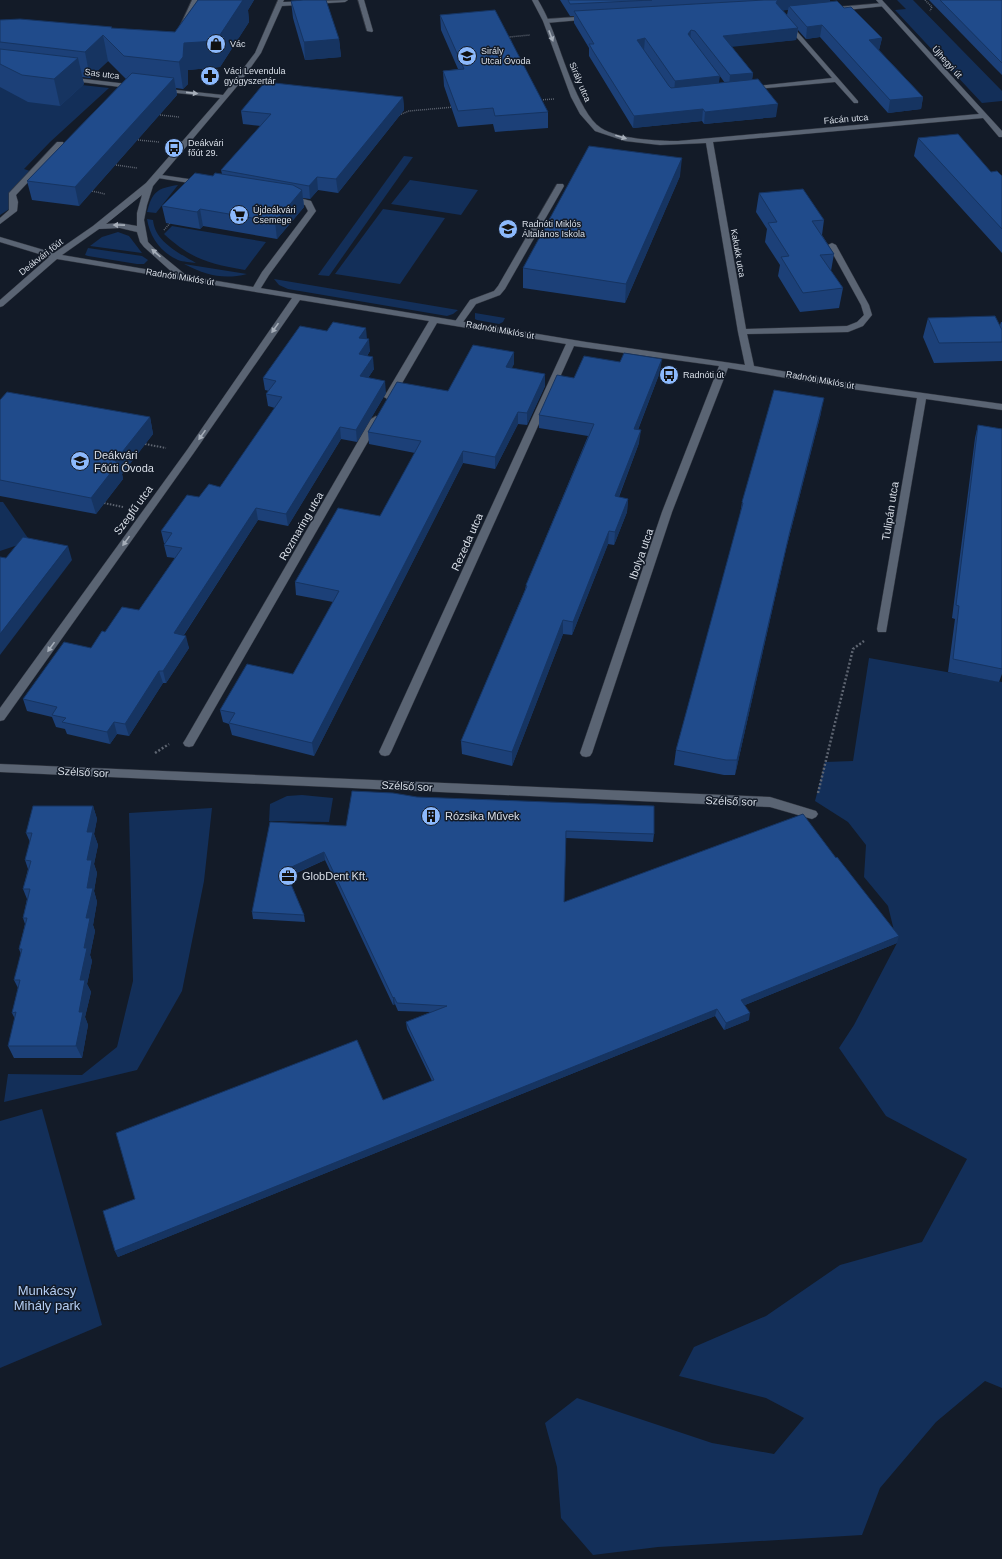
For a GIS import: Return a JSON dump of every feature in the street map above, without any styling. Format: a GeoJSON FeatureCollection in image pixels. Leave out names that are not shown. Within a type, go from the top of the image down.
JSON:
{"type":"FeatureCollection","features":[{"type":"Feature","properties":{"kind":"street"},"geometry":{"type":"LineString","coordinates":[[180,34],[195,0]]}},
{"type":"Feature","properties":{"kind":"street"},"geometry":{"type":"LineString","coordinates":[[280,2],[345,0]]}},
{"type":"Feature","properties":{"kind":"street"},"geometry":{"type":"LineString","coordinates":[[360,0],[370,31]]}},
{"type":"Feature","properties":{"kind":"street","name":"Sirály utca"},"geometry":{"type":"LineString","coordinates":[[535,0],[546,21],[574,97],[583,112],[598,129],[625,139],[660,143],[709,141]]}},
{"type":"Feature","properties":{"kind":"street","name":"Deákvári főút"},"geometry":{"type":"LineString","coordinates":[[0,304],[55,256],[96,228],[158,176],[225,97],[258,53],[280,2]]}},
{"type":"Feature","properties":{"kind":"street"},"geometry":{"type":"LineString","coordinates":[[832,10],[881,3]]}},
{"type":"Feature","properties":{"kind":"street","name":"Újhegyi út"},"geometry":{"type":"LineString","coordinates":[[881,3],[1002,135]]}},
{"type":"Feature","properties":{"kind":"street"},"geometry":{"type":"LineString","coordinates":[[779,14],[856,102]]}},
{"type":"Feature","properties":{"kind":"street"},"geometry":{"type":"LineString","coordinates":[[546,21],[600,18]]}},
{"type":"Feature","properties":{"kind":"street","name":"Sas utca"},"geometry":{"type":"LineString","coordinates":[[58,78],[225,97]]}},
{"type":"Feature","properties":{"kind":"street"},"geometry":{"type":"LineString","coordinates":[[742,90],[837,80]]}},
{"type":"Feature","properties":{"kind":"street","name":"Fácán utca"},"geometry":{"type":"LineString","coordinates":[[709,141],[984,116]]}},
{"type":"Feature","properties":{"kind":"street","name":"Kakukk utca"},"geometry":{"type":"LineString","coordinates":[[709,141],[742,332],[750,368]]}},
{"type":"Feature","properties":{"kind":"street"},"geometry":{"type":"LineString","coordinates":[[0,222],[13,211],[14,202],[12,195],[60,144]]}},
{"type":"Feature","properties":{"kind":"street"},"geometry":{"type":"LineString","coordinates":[[158,176],[213,185]]}},
{"type":"Feature","properties":{"kind":"street","name":"Deákvári főút"},"geometry":{"type":"LineString","coordinates":[[149,185],[142,211],[141,231],[144,243],[173,269],[186,278]]}},
{"type":"Feature","properties":{"kind":"street"},"geometry":{"type":"LineString","coordinates":[[458,323],[473,302],[497,292],[502,287],[560,186]]}},
{"type":"Feature","properties":{"kind":"street"},"geometry":{"type":"LineString","coordinates":[[256,289],[265,274],[312,211],[308,203],[282,196]]}},
{"type":"Feature","properties":{"kind":"street","name":"Deákvári főút"},"geometry":{"type":"LineString","coordinates":[[96,228],[122,225],[132,226],[141,231]]}},
{"type":"Feature","properties":{"kind":"street","name":"Radnóti Miklós út"},"geometry":{"type":"LineString","coordinates":[[0,239],[55,256],[434,320],[1002,408]]}},
{"type":"Feature","properties":{"kind":"street"},"geometry":{"type":"LineString","coordinates":[[742,332],[830,330],[848,328],[860,324],[868,316],[865,304],[832,245]]}},
{"type":"Feature","properties":{"kind":"street","name":"Szegfű utca"},"geometry":{"type":"LineString","coordinates":[[0,717],[190,452],[298,296]]}},
{"type":"Feature","properties":{"kind":"street","name":"Rozmaring utca"},"geometry":{"type":"LineString","coordinates":[[191,740],[434,320]]}},
{"type":"Feature","properties":{"kind":"street","name":"Rezeda utca"},"geometry":{"type":"LineString","coordinates":[[386,752],[571,342]]}},
{"type":"Feature","properties":{"kind":"street","name":"Ibolya utca"},"geometry":{"type":"LineString","coordinates":[[586,753],[667,512],[724,364]]}},
{"type":"Feature","properties":{"kind":"street","name":"Tulipán utca"},"geometry":{"type":"LineString","coordinates":[[882,629],[922,396]]}},
{"type":"Feature","properties":{"kind":"street","name":"Szélső sor"},"geometry":{"type":"LineString","coordinates":[[0,768],[770,802],[812,814]]}},
{"type":"Feature","properties":{"kind":"path"},"geometry":{"type":"LineString","coordinates":[[925,0],[932,7],[930,11]]}},
{"type":"Feature","properties":{"kind":"path"},"geometry":{"type":"LineString","coordinates":[[504,42],[512,42],[509,37],[531,35]]}},
{"type":"Feature","properties":{"kind":"path"},"geometry":{"type":"LineString","coordinates":[[539,100],[574,97]]}},
{"type":"Feature","properties":{"kind":"path"},"geometry":{"type":"LineString","coordinates":[[396,116],[409,111],[455,107]]}},
{"type":"Feature","properties":{"kind":"path"},"geometry":{"type":"LineString","coordinates":[[160,115],[181,117]]}},
{"type":"Feature","properties":{"kind":"path"},"geometry":{"type":"LineString","coordinates":[[116,165],[144,169]]}},
{"type":"Feature","properties":{"kind":"path"},"geometry":{"type":"LineString","coordinates":[[164,230],[173,220],[170,220]]}},
{"type":"Feature","properties":{"kind":"path"},"geometry":{"type":"LineString","coordinates":[[812,814],[853,649]]}},
{"type":"Feature","properties":{"kind":"path"},"geometry":{"type":"LineString","coordinates":[[139,774],[142,762],[171,742],[191,740]]}},
{"type":"Feature","properties":{"kind":"green space"},"geometry":{"type":"Polygon","coordinates":[[[897,0],[913,0],[1002,91],[1002,101],[982,103],[895,10],[906,9],[897,0]]]}},
{"type":"Feature","properties":{"kind":"green space"},"geometry":{"type":"Polygon","coordinates":[[[0,76],[109,88],[50,142],[24,169],[30,171],[13,189],[11,208],[0,215],[0,76]]]}},
{"type":"Feature","properties":{"kind":"green space"},"geometry":{"type":"Polygon","coordinates":[[[404,156],[413,157],[329,276],[318,275],[404,156]]]}},
{"type":"Feature","properties":{"kind":"green space"},"geometry":{"type":"Polygon","coordinates":[[[410,180],[478,190],[461,215],[391,204],[410,180]]]}},
{"type":"Feature","properties":{"kind":"green space"},"geometry":{"type":"Polygon","coordinates":[[[178,185],[156,213],[147,212],[153,195],[156,192],[178,185]]]}},
{"type":"Feature","properties":{"kind":"green space"},"geometry":{"type":"Polygon","coordinates":[[[383,209],[445,218],[400,284],[335,274],[383,209]]]}},
{"type":"Feature","properties":{"kind":"green space"},"geometry":{"type":"Polygon","coordinates":[[[147,219],[153,220],[158,235],[163,241],[196,263],[178,260],[166,253],[153,238],[147,219]]]}},
{"type":"Feature","properties":{"kind":"green space"},"geometry":{"type":"Polygon","coordinates":[[[172,226],[266,242],[245,270],[211,263],[192,255],[164,234],[172,226]]]}},
{"type":"Feature","properties":{"kind":"green space"},"geometry":{"type":"Polygon","coordinates":[[[118,232],[129,236],[142,253],[90,246],[102,237],[118,232]]]}},
{"type":"Feature","properties":{"kind":"green space"},"geometry":{"type":"Polygon","coordinates":[[[88,248],[142,256],[148,260],[144,264],[137,264],[88,256],[85,255],[88,248]]]}},
{"type":"Feature","properties":{"kind":"green space"},"geometry":{"type":"Polygon","coordinates":[[[184,264],[247,274],[230,277],[207,274],[184,264]]]}},
{"type":"Feature","properties":{"kind":"green space"},"geometry":{"type":"Polygon","coordinates":[[[274,279],[458,310],[447,316],[288,289],[279,285],[274,279]]]}},
{"type":"Feature","properties":{"kind":"green space"},"geometry":{"type":"Polygon","coordinates":[[[475,313],[505,318],[503,322],[499,324],[477,320],[475,319],[475,313]]]}},
{"type":"Feature","properties":{"kind":"green space"},"geometry":{"type":"Polygon","coordinates":[[[0,502],[3,502],[30,541],[0,551],[0,502]]]}},
{"type":"Feature","properties":{"kind":"green space"},"geometry":{"type":"Polygon","coordinates":[[[869,658],[1002,682],[1002,1388],[985,1381],[936,1422],[880,1488],[862,1535],[658,1547],[593,1555],[561,1518],[557,1467],[545,1423],[577,1398],[712,1443],[774,1454],[804,1418],[766,1398],[679,1376],[694,1347],[766,1316],[840,1265],[922,1242],[967,1159],[886,1116],[839,1048],[854,1025],[897,943],[888,906],[864,877],[866,845],[848,822],[815,801],[825,762],[853,761],[869,658]]]}},
{"type":"Feature","properties":{"kind":"green space"},"geometry":{"type":"Polygon","coordinates":[[[302,795],[333,798],[329,822],[269,821],[270,804],[287,796],[302,795]]]}},
{"type":"Feature","properties":{"kind":"green space"},"geometry":{"type":"Polygon","coordinates":[[[212,808],[204,881],[182,991],[137,1070],[4,1102],[8,1074],[82,1075],[117,1047],[133,981],[129,813],[212,808]]]}},
{"type":"Feature","properties":{"kind":"green space","name":"Munkácsy Mihály park"},"geometry":{"type":"Polygon","coordinates":[[[42,1109],[102,1325],[0,1368],[0,1121],[42,1109]]]}},
{"type":"Feature","properties":{"kind":"building"},"geometry":{"type":"Polygon","coordinates":[[[198,0],[243,0],[216,41],[184,43],[183,57],[179,62],[124,56],[103,35],[85,52],[0,42],[0,20],[20,19],[112,27],[111,28],[175,32],[198,0]]]}},
{"type":"Feature","properties":{"kind":"building"},"geometry":{"type":"Polygon","coordinates":[[[326,0],[339,39],[304,42],[291,1],[326,0]]]}},
{"type":"Feature","properties":{"kind":"building"},"geometry":{"type":"Polygon","coordinates":[[[568,0],[652,0],[570,4],[568,0]]]}},
{"type":"Feature","properties":{"kind":"building"},"geometry":{"type":"Polygon","coordinates":[[[778,0],[776,3],[798,28],[723,36],[753,73],[730,75],[695,31],[691,30],[688,34],[720,76],[675,81],[645,38],[637,40],[671,88],[758,79],[778,104],[705,112],[703,109],[634,116],[589,44],[594,44],[574,11],[778,0]]]}},
{"type":"Feature","properties":{"kind":"building"},"geometry":{"type":"Polygon","coordinates":[[[940,0],[1002,0],[1002,63],[997,58],[940,0]]]}},
{"type":"Feature","properties":{"kind":"building"},"geometry":{"type":"Polygon","coordinates":[[[837,1],[844,8],[851,7],[882,38],[869,40],[923,97],[890,100],[822,25],[807,27],[789,6],[837,1]]]}},
{"type":"Feature","properties":{"kind":"building"},"geometry":{"type":"Polygon","coordinates":[[[495,10],[548,112],[495,116],[493,108],[458,111],[443,71],[464,69],[440,15],[495,10]]]}},
{"type":"Feature","properties":{"kind":"building"},"geometry":{"type":"Polygon","coordinates":[[[0,49],[78,58],[54,79],[22,75],[0,64],[0,49]]]}},
{"type":"Feature","properties":{"kind":"building"},"geometry":{"type":"Polygon","coordinates":[[[132,73],[174,78],[75,187],[27,181],[132,73]]]}},
{"type":"Feature","properties":{"kind":"building"},"geometry":{"type":"Polygon","coordinates":[[[265,82],[403,97],[336,179],[317,177],[309,186],[221,170],[271,114],[241,111],[265,82]]]}},
{"type":"Feature","properties":{"kind":"building"},"geometry":{"type":"Polygon","coordinates":[[[958,134],[991,172],[997,171],[1002,176],[1002,229],[918,138],[958,134]]]}},
{"type":"Feature","properties":{"kind":"building"},"geometry":{"type":"Polygon","coordinates":[[[589,146],[682,158],[626,284],[523,268],[589,146]]]}},
{"type":"Feature","properties":{"kind":"building"},"geometry":{"type":"Polygon","coordinates":[[[195,173],[213,176],[215,173],[293,185],[302,190],[275,222],[200,209],[197,212],[162,206],[195,173]]]}},
{"type":"Feature","properties":{"kind":"building"},"geometry":{"type":"Polygon","coordinates":[[[803,189],[824,220],[812,221],[834,254],[820,255],[843,288],[803,293],[781,257],[789,256],[768,223],[777,222],[759,193],[803,189]]]}},
{"type":"Feature","properties":{"kind":"building"},"geometry":{"type":"Polygon","coordinates":[[[995,316],[1002,330],[1002,342],[939,343],[928,318],[995,316]]]}},
{"type":"Feature","properties":{"kind":"building"},"geometry":{"type":"Polygon","coordinates":[[[333,322],[366,328],[359,338],[369,339],[359,354],[373,357],[360,376],[385,381],[356,430],[340,427],[286,514],[256,508],[174,633],[186,636],[163,671],[159,671],[125,724],[114,722],[107,732],[62,722],[66,718],[52,715],[57,707],[23,699],[64,642],[91,648],[102,631],[105,632],[122,607],[139,610],[182,548],[164,545],[172,533],[161,531],[187,495],[199,497],[209,484],[220,487],[282,397],[266,394],[276,381],[263,378],[300,326],[327,331],[333,322]]]}},
{"type":"Feature","properties":{"kind":"building"},"geometry":{"type":"Polygon","coordinates":[[[473,345],[514,352],[506,367],[545,374],[527,413],[518,412],[495,457],[463,451],[312,743],[229,723],[235,713],[220,710],[247,664],[293,674],[339,591],[295,582],[338,508],[380,516],[421,441],[368,432],[397,382],[448,391],[473,345]]]}},
{"type":"Feature","properties":{"kind":"building"},"geometry":{"type":"Polygon","coordinates":[[[624,353],[662,359],[634,429],[641,430],[615,496],[628,499],[615,532],[609,531],[573,622],[563,620],[512,752],[461,741],[594,424],[539,415],[557,375],[574,378],[584,356],[620,362],[624,353]]]}},
{"type":"Feature","properties":{"kind":"building"},"geometry":{"type":"Polygon","coordinates":[[[774,390],[824,398],[789,535],[737,760],[726,760],[676,750],[743,503],[742,502],[774,390]]]}},
{"type":"Feature","properties":{"kind":"building"},"geometry":{"type":"Polygon","coordinates":[[[7,392],[150,417],[115,461],[119,462],[91,498],[0,480],[0,400],[7,392]]]}},
{"type":"Feature","properties":{"kind":"building"},"geometry":{"type":"Polygon","coordinates":[[[978,425],[1002,429],[1002,669],[953,659],[959,606],[956,605],[978,425]]]}},
{"type":"Feature","properties":{"kind":"building"},"geometry":{"type":"Polygon","coordinates":[[[23,537],[68,546],[0,634],[0,557],[6,558],[23,537]]]}},
{"type":"Feature","properties":{"kind":"building"},"geometry":{"type":"Polygon","coordinates":[[[352,791],[393,793],[417,797],[654,806],[654,834],[566,831],[564,902],[803,814],[836,858],[837,857],[899,936],[741,1000],[750,1013],[726,1023],[717,1009],[115,1251],[103,1211],[135,1199],[116,1133],[357,1040],[383,1100],[434,1080],[406,1022],[447,1006],[397,1003],[394,997],[393,998],[324,852],[285,870],[304,915],[252,912],[270,822],[346,826],[352,791]]]}},
{"type":"Feature","properties":{"kind":"building"},"geometry":{"type":"Polygon","coordinates":[[[33,806],[93,806],[87,832],[93,832],[87,860],[92,860],[87,888],[93,888],[86,918],[90,918],[84,948],[87,948],[80,980],[85,980],[79,1012],[83,1012],[76,1046],[8,1046],[16,1012],[12,1013],[20,980],[14,980],[22,949],[19,949],[27,918],[23,918],[30,889],[23,889],[31,861],[25,860],[32,833],[26,833],[33,806]]]}},
{"type":"Feature","properties":{"kind":"place","name":"Vác"},"geometry":{"type":"Point","coordinates":[216,44]}},
{"type":"Feature","properties":{"kind":"place","name":"Sirály Utcai Óvoda"},"geometry":{"type":"Point","coordinates":[467,56]}},
{"type":"Feature","properties":{"kind":"place","name":"Váci Levendula gyógyszertár"},"geometry":{"type":"Point","coordinates":[210,76]}},
{"type":"Feature","properties":{"kind":"place","name":"Deákvári főút 29."},"geometry":{"type":"Point","coordinates":[174,148]}},
{"type":"Feature","properties":{"kind":"place","name":"Újdeákvári Csemege"},"geometry":{"type":"Point","coordinates":[239,215]}},
{"type":"Feature","properties":{"kind":"place","name":"Radnóti Miklós Általános Iskola"},"geometry":{"type":"Point","coordinates":[508,229]}},
{"type":"Feature","properties":{"kind":"place","name":"Radnóti út"},"geometry":{"type":"Point","coordinates":[669,375]}},
{"type":"Feature","properties":{"kind":"place","name":"Deákvári Főúti Óvoda"},"geometry":{"type":"Point","coordinates":[80,461]}},
{"type":"Feature","properties":{"kind":"place","name":"Rózsika Művek"},"geometry":{"type":"Point","coordinates":[431,816]}},
{"type":"Feature","properties":{"kind":"place","name":"GlobDent Kft."},"geometry":{"type":"Point","coordinates":[288,876]}}]}
